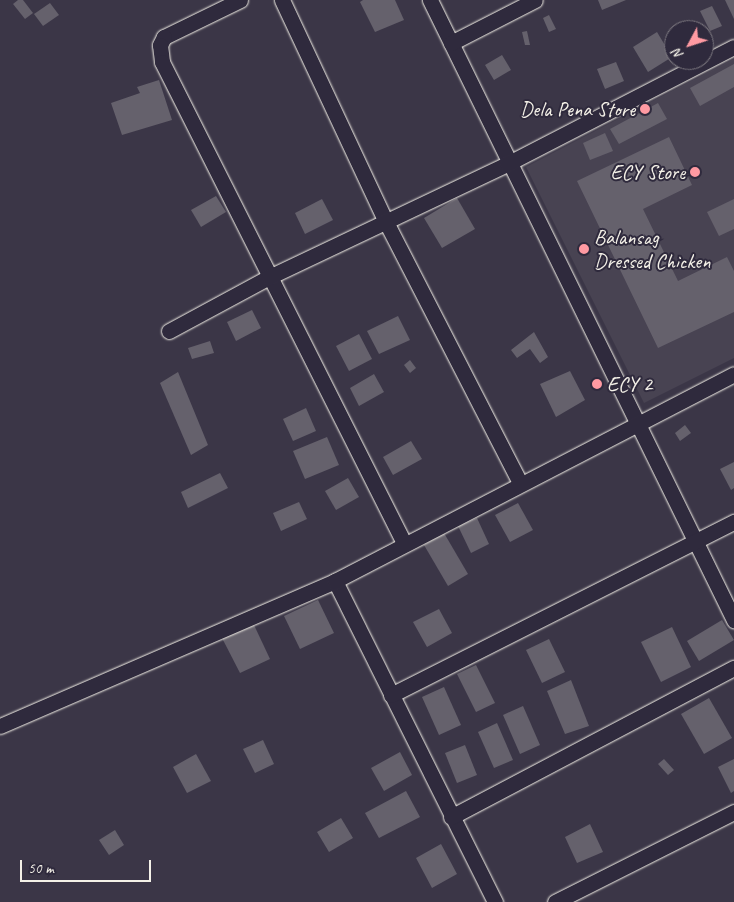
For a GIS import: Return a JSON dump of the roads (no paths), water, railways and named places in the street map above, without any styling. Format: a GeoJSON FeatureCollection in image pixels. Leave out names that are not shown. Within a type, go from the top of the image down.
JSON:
{"type":"FeatureCollection","features":[{"type":"Feature","properties":{"kind":"street"},"geometry":{"type":"LineString","coordinates":[[240,0],[164,36],[160,45],[162,62],[404,543]]}},
{"type":"Feature","properties":{"kind":"street"},"geometry":{"type":"LineString","coordinates":[[282,0],[386,222],[520,483]]}},
{"type":"Feature","properties":{"kind":"street"},"geometry":{"type":"LineString","coordinates":[[430,0],[508,164],[638,422],[734,620]]}},
{"type":"Feature","properties":{"kind":"street"},"geometry":{"type":"LineString","coordinates":[[451,43],[535,0]]}},
{"type":"Feature","properties":{"kind":"street"},"geometry":{"type":"LineString","coordinates":[[169,331],[269,277],[508,164],[734,47]]}},
{"type":"Feature","properties":{"kind":"street"},"geometry":{"type":"LineString","coordinates":[[0,726],[335,581],[404,543],[734,374]]}},
{"type":"Feature","properties":{"kind":"street"},"geometry":{"type":"LineString","coordinates":[[391,695],[734,522]]}},
{"type":"Feature","properties":{"kind":"street"},"geometry":{"type":"LineString","coordinates":[[335,581],[495,902]]}},
{"type":"Feature","properties":{"kind":"street"},"geometry":{"type":"LineString","coordinates":[[451,817],[734,668]]}},
{"type":"Feature","properties":{"kind":"street"},"geometry":{"type":"LineString","coordinates":[[555,902],[734,812]]}},
{"type":"Feature","properties":{"kind":"place","name":"Dela Pena Store"},"geometry":{"type":"Point","coordinates":[645,109]}},
{"type":"Feature","properties":{"kind":"place","name":"ECY Store"},"geometry":{"type":"Point","coordinates":[695,172]}},
{"type":"Feature","properties":{"kind":"place","name":"Balansag Dressed Chicken"},"geometry":{"type":"Point","coordinates":[584,249]}},
{"type":"Feature","properties":{"kind":"place","name":"ECY 2"},"geometry":{"type":"Point","coordinates":[597,384]}}]}
